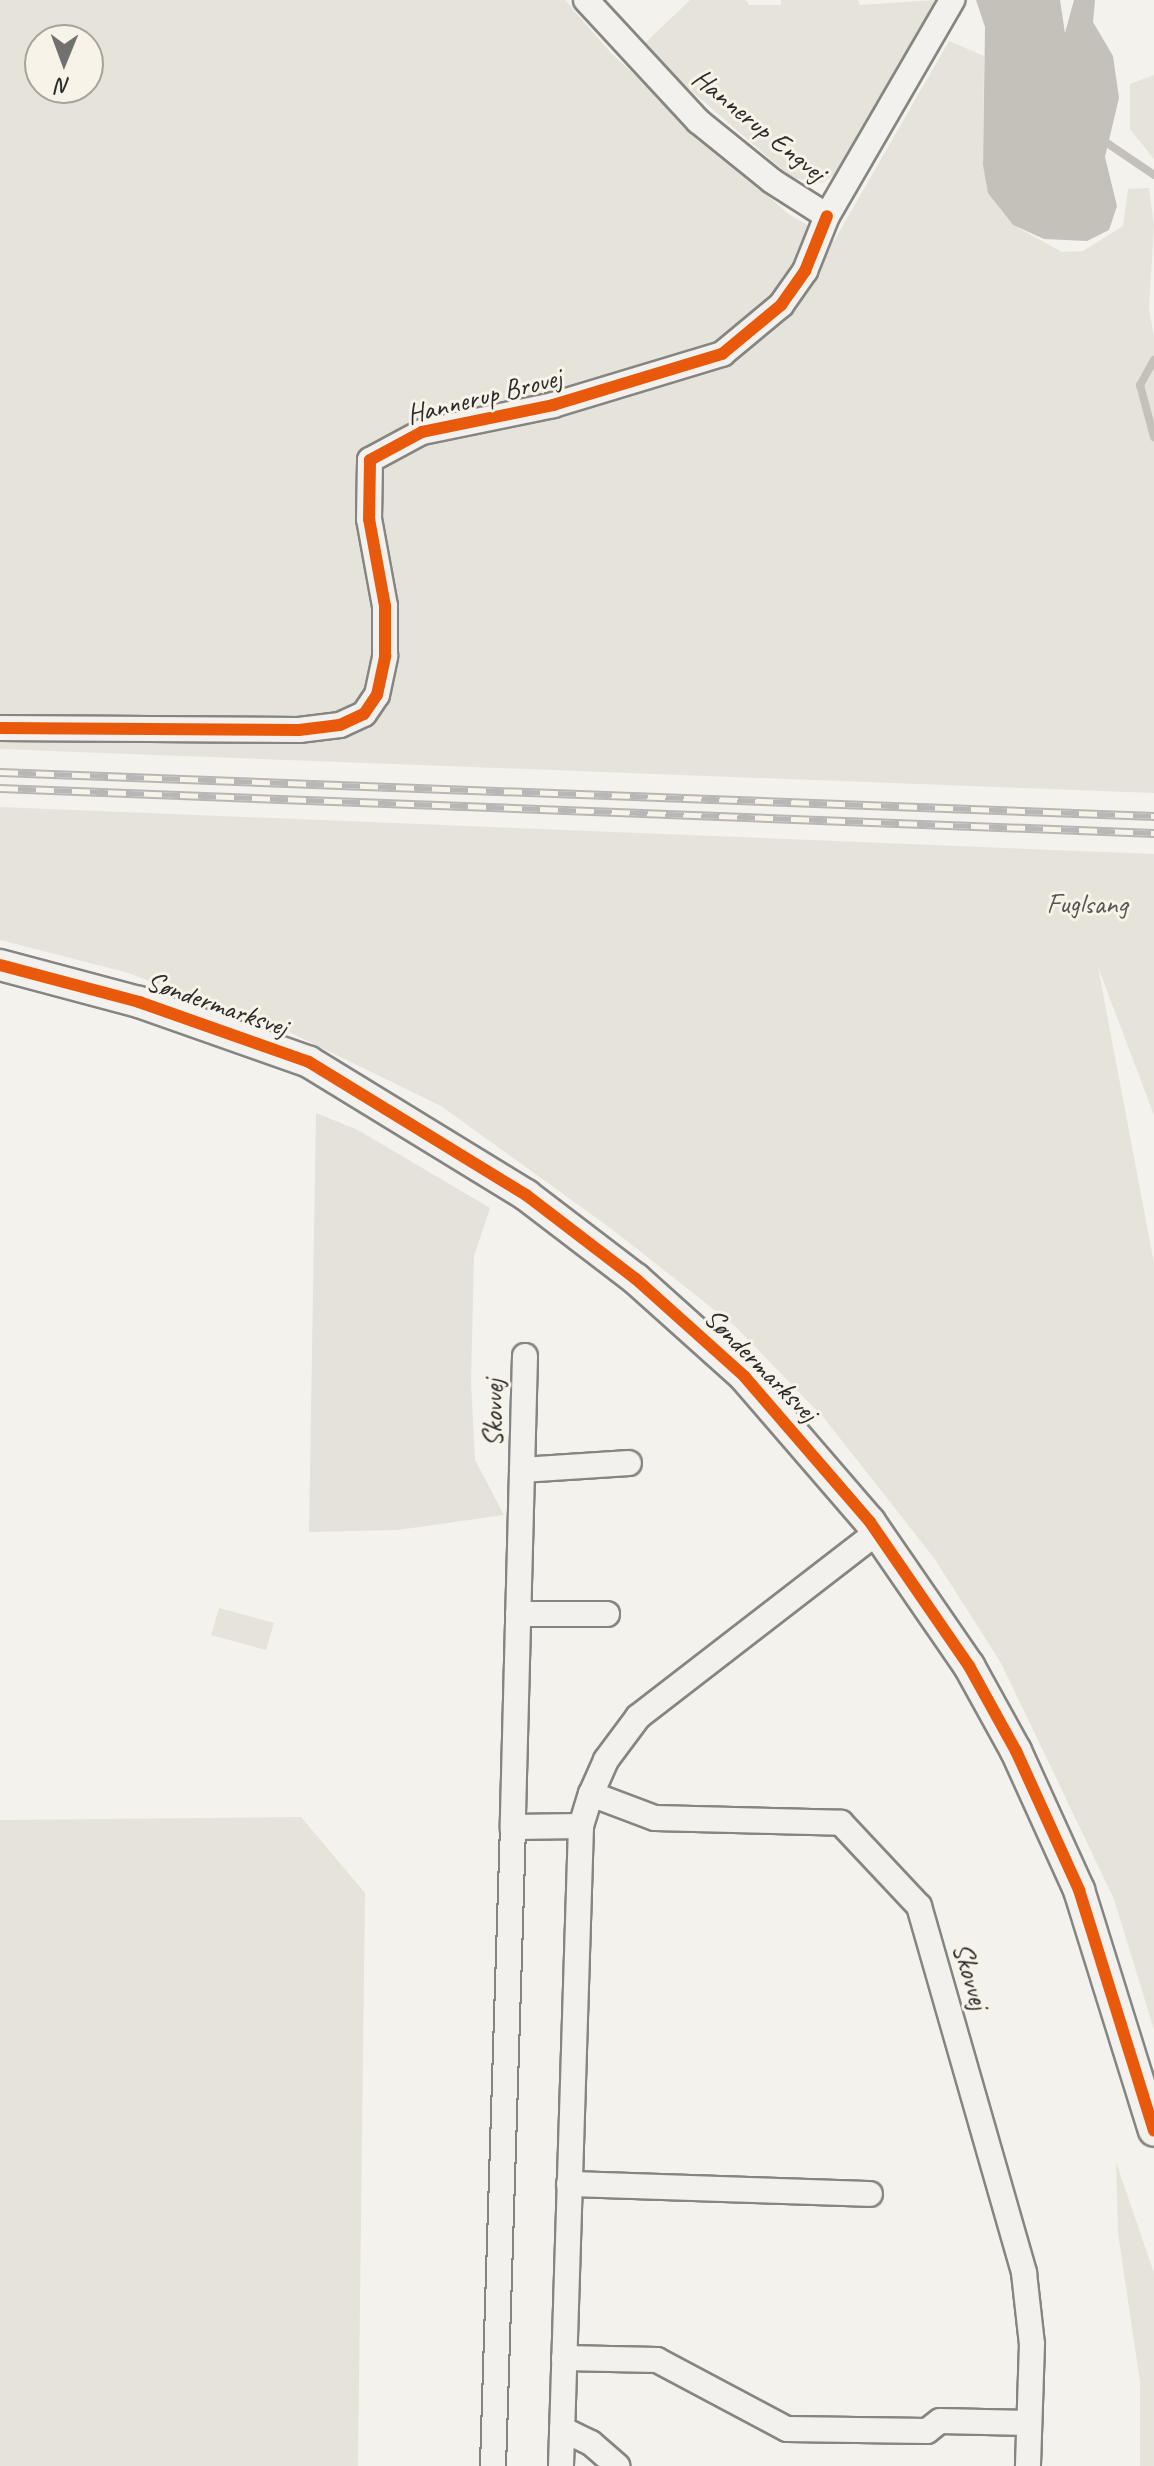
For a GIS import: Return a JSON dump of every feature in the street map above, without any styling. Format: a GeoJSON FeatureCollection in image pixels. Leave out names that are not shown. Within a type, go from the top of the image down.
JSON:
{"type":"FeatureCollection","features":[{"type":"Feature","properties":{"kind":"street","name":"Hannerup Engvej"},"geometry":{"type":"LineString","coordinates":[[586,0],[698,121],[772,181],[827,216],[952,0]]}},
{"type":"Feature","properties":{"kind":"street","name":"Hannerup Brovej"},"geometry":{"type":"LineString","coordinates":[[0,728],[299,730],[340,725],[364,714],[377,695],[385,656],[385,606],[369,519],[370,460],[422,432],[553,405],[722,354],[781,305],[805,271],[827,216]]}},
{"type":"Feature","properties":{"kind":"street","name":"Søndermarksvej"},"geometry":{"type":"LineString","coordinates":[[0,965],[139,1002],[309,1062],[435,1135],[526,1195],[692,1328],[819,1459],[877,1532],[969,1666],[1046,1812],[1102,1957],[1154,2131]]}},
{"type":"Feature","properties":{"kind":"street","name":"Skovvej"},"geometry":{"type":"LineString","coordinates":[[493,2466],[525,1356]]}},
{"type":"Feature","properties":{"kind":"street","name":"Skovvej"},"geometry":{"type":"LineString","coordinates":[[522,1470],[629,1463]]}},
{"type":"Feature","properties":{"kind":"street"},"geometry":{"type":"LineString","coordinates":[[561,2466],[581,1826],[591,1794],[606,1760],[638,1717],[877,1532]]}},
{"type":"Feature","properties":{"kind":"street"},"geometry":{"type":"LineString","coordinates":[[518,1614],[607,1614]]}},
{"type":"Feature","properties":{"kind":"street","name":"Skovvej"},"geometry":{"type":"LineString","coordinates":[[591,1794],[655,1818],[841,1823],[919,1906],[1024,2273],[1032,2344],[1028,2466]]}},
{"type":"Feature","properties":{"kind":"street"},"geometry":{"type":"LineString","coordinates":[[513,1827],[581,1826]]}},
{"type":"Feature","properties":{"kind":"street"},"geometry":{"type":"LineString","coordinates":[[569,2184],[870,2194]]}},
{"type":"Feature","properties":{"kind":"street"},"geometry":{"type":"LineString","coordinates":[[564,2358],[657,2360],[787,2429],[927,2431],[940,2421],[1029,2423]]}},
{"type":"Feature","properties":{"kind":"street"},"geometry":{"type":"LineString","coordinates":[[562,2429],[591,2443],[617,2466]]}},
{"type":"Feature","properties":{"kind":"shaded area"},"geometry":{"type":"Polygon","coordinates":[[[976,0],[1060,0],[1065,33],[1074,0],[1095,0],[1093,22],[1113,56],[1119,98],[1105,157],[1117,206],[1109,230],[1087,241],[1044,239],[1013,225],[988,193],[983,165],[985,27],[976,0]]]}},
{"type":"Feature","properties":{"kind":"shaded area"},"geometry":{"type":"Polygon","coordinates":[[[316,1113],[358,1130],[490,1208],[474,1256],[471,1382],[475,1460],[504,1515],[398,1530],[309,1532],[316,1113]]]}},
{"type":"Feature","properties":{"kind":"green space"},"geometry":{"type":"Polygon","coordinates":[[[0,0],[565,0],[611,53],[787,213],[834,241],[949,41],[984,56],[983,165],[1000,209],[1013,225],[1062,252],[1083,251],[1123,226],[1128,189],[1149,188],[1154,225],[1149,309],[1154,337],[1154,793],[0,749],[0,0]]]}},
{"type":"Feature","properties":{"kind":"green space"},"geometry":{"type":"Polygon","coordinates":[[[690,0],[746,0],[749,5],[781,5],[781,0],[858,0],[860,5],[935,0],[845,167],[822,183],[792,178],[641,47],[690,0]]]}},
{"type":"Feature","properties":{"kind":"green space"},"geometry":{"type":"Polygon","coordinates":[[[1154,75],[1154,159],[1130,129],[1130,84],[1154,75]]]}},
{"type":"Feature","properties":{"kind":"green space","name":"Fuglsang"},"geometry":{"type":"Polygon","coordinates":[[[0,807],[1154,854],[1154,1115],[1098,967],[1154,1263],[1154,2030],[1114,1899],[1001,1663],[934,1558],[824,1418],[736,1327],[613,1230],[441,1106],[287,1031],[125,972],[0,940],[0,807]]]}},
{"type":"Feature","properties":{"kind":"green space"},"geometry":{"type":"Polygon","coordinates":[[[219,1608],[274,1623],[266,1650],[211,1635],[219,1608]]]}},
{"type":"Feature","properties":{"kind":"green space"},"geometry":{"type":"Polygon","coordinates":[[[301,1817],[365,1893],[358,2466],[0,2466],[0,1820],[301,1817]]]}},
{"type":"Feature","properties":{"kind":"green space"},"geometry":{"type":"Polygon","coordinates":[[[1116,2162],[1154,2273],[1154,2466],[1140,2466],[1140,2382],[1118,2233],[1116,2162]]]}},
{"type":"Feature","properties":{"kind":"waterway"},"geometry":{"type":"LineString","coordinates":[[1107,143],[1154,175]]}},
{"type":"Feature","properties":{"kind":"waterway"},"geometry":{"type":"LineString","coordinates":[[1154,360],[1140,385],[1154,437]]}},
{"type":"Feature","properties":{"kind":"railway"},"geometry":{"type":"LineString","coordinates":[[0,772],[1154,816]]}},
{"type":"Feature","properties":{"kind":"railway"},"geometry":{"type":"LineString","coordinates":[[0,788],[1154,833]]}},
{"type":"Feature","properties":{"kind":"cycle path"},"geometry":{"type":"LineString","coordinates":[[0,728],[299,730],[340,725],[364,714],[377,695],[385,656],[385,606],[369,519],[370,460],[422,432],[553,405],[722,354],[781,305],[805,271],[827,216]]}},
{"type":"Feature","properties":{"kind":"cycle path"},"geometry":{"type":"LineString","coordinates":[[0,965],[139,1002],[309,1062],[526,1195],[636,1279],[744,1376],[870,1522],[969,1666],[1016,1751],[1079,1890],[1154,2131]]}}]}
